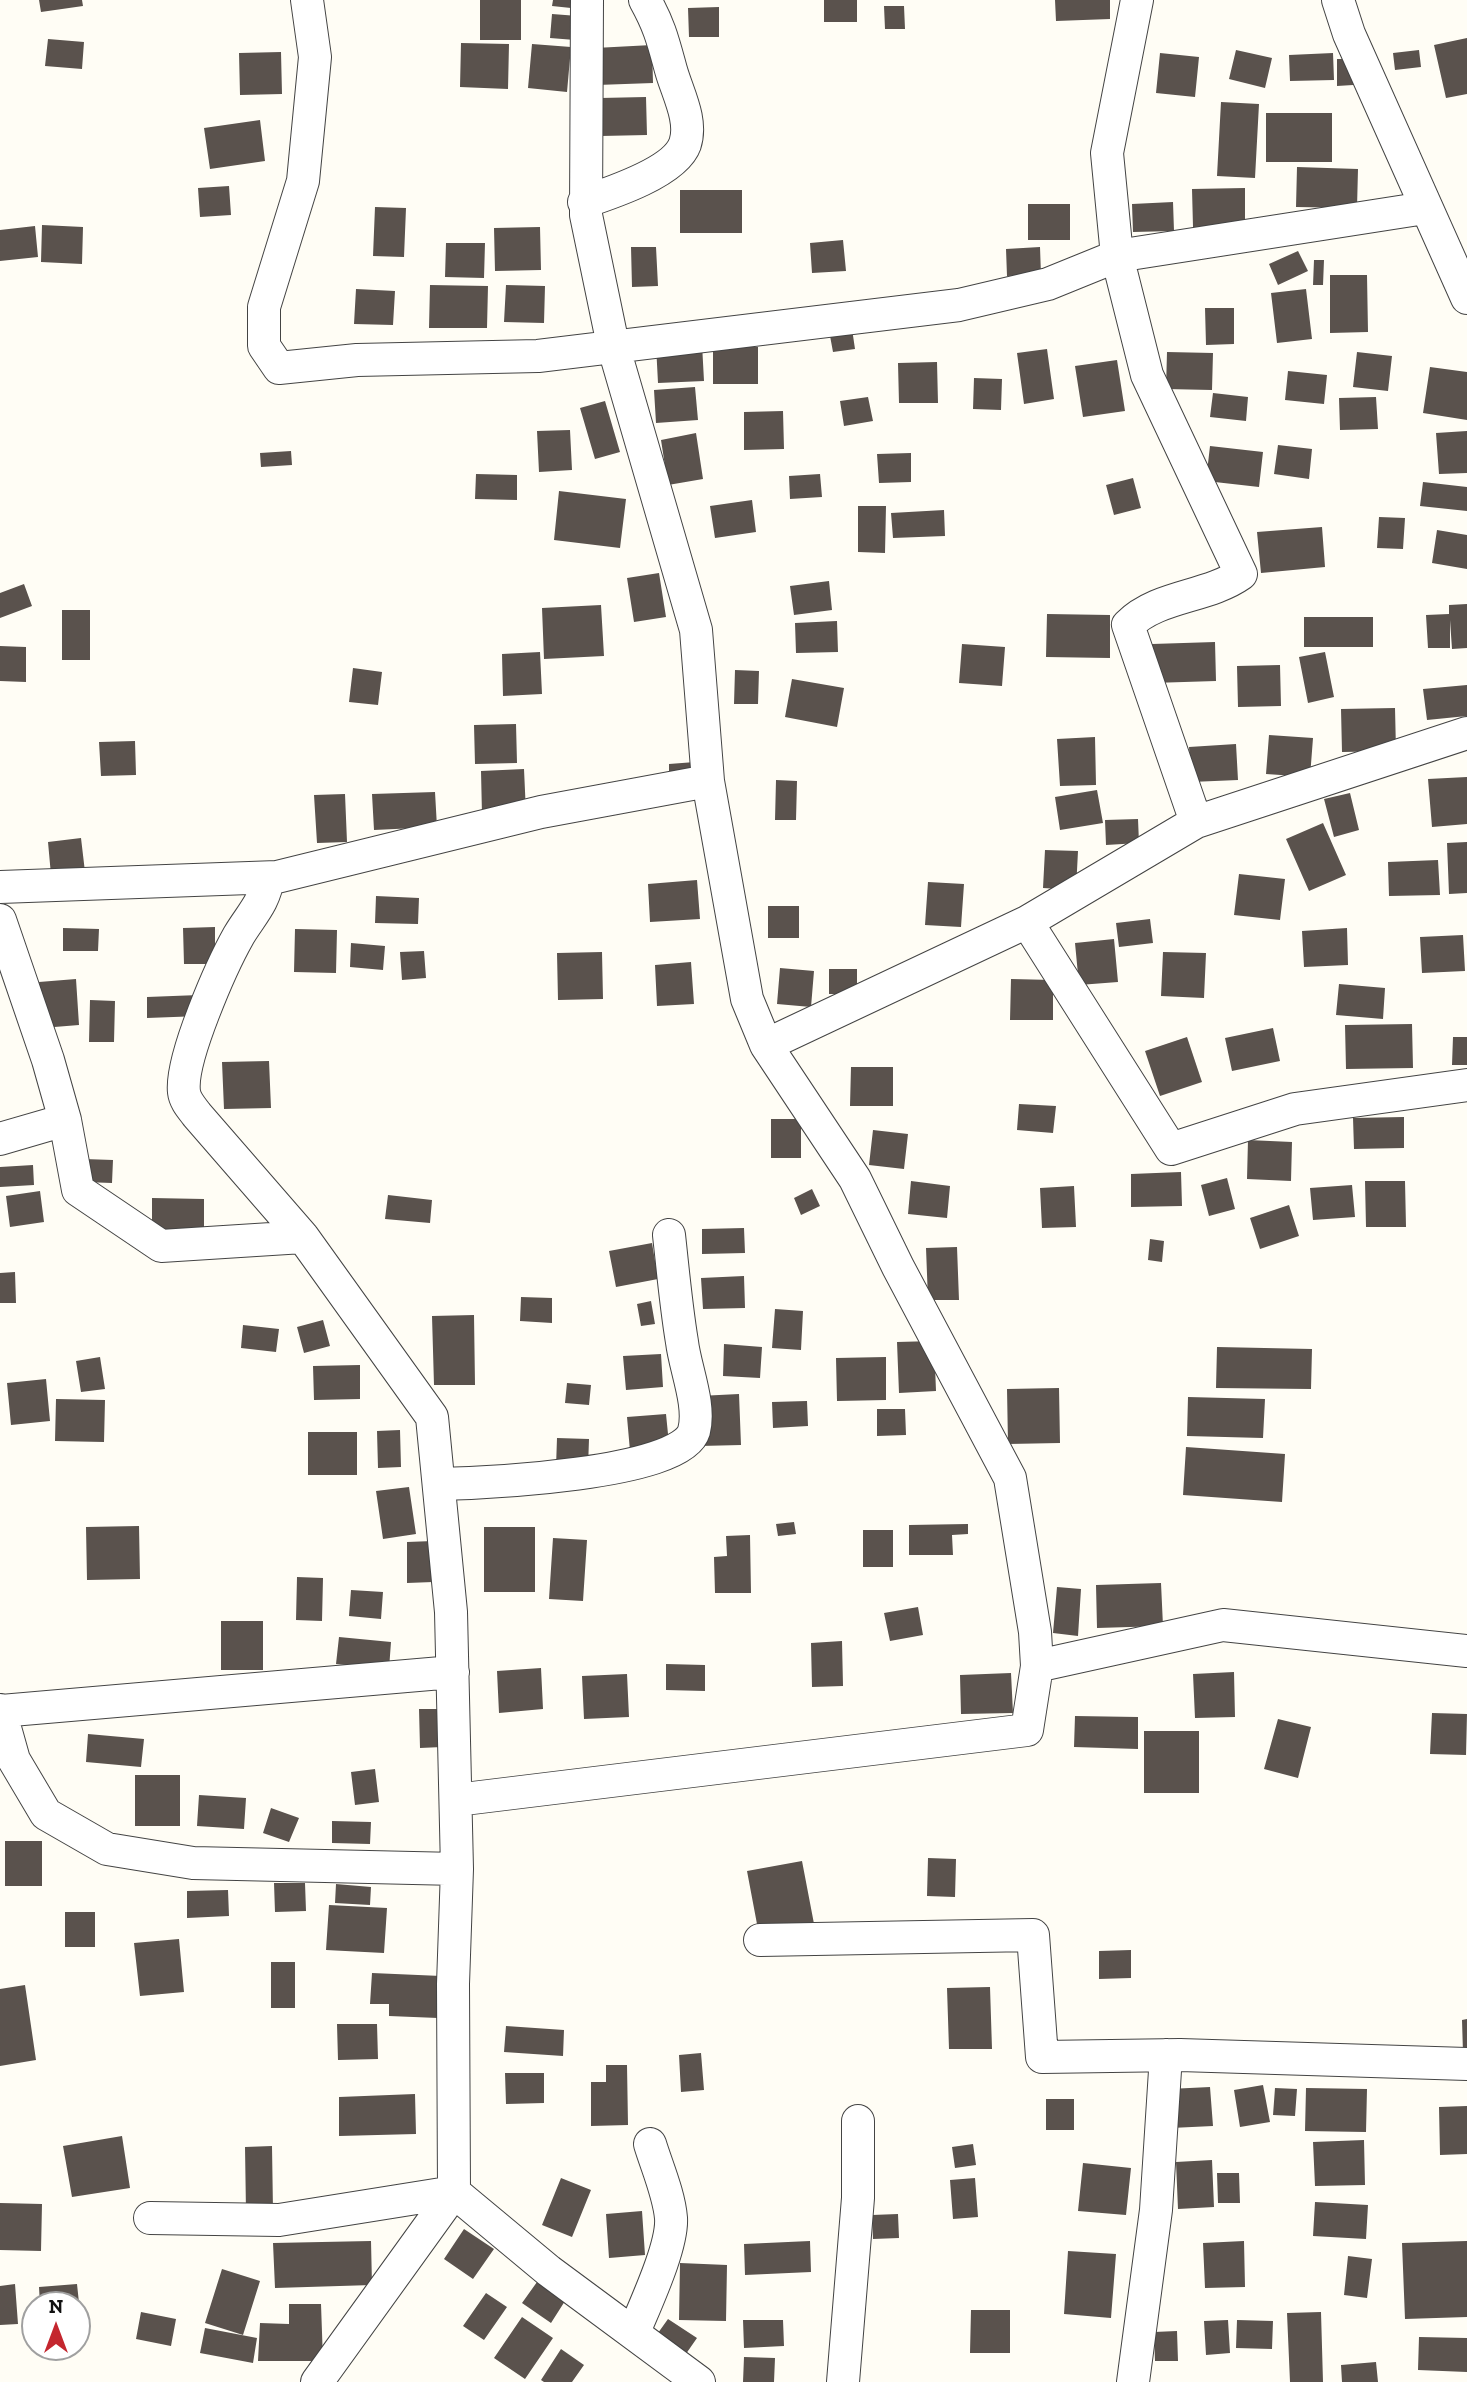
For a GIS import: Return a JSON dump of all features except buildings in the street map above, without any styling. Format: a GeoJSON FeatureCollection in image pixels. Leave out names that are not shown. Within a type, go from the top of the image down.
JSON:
{"type":"FeatureCollection","features":[{"type":"Feature","properties":{"kind":"street"},"geometry":{"type":"LineString","coordinates":[[307,0],[315,57],[303,181],[264,307],[264,346],[279,368],[356,360],[538,356],[959,305],[1048,284],[1116,256],[1425,208]]}},
{"type":"Feature","properties":{"kind":"street"},"geometry":{"type":"LineString","coordinates":[[456,1800],[1027,1730],[1037,1666],[1035,1632],[1010,1478],[898,1268],[855,1179],[766,1045],[747,999],[708,782],[696,630],[613,345],[584,202],[587,0]]}},
{"type":"Feature","properties":{"kind":"street"},"geometry":{"type":"LineString","coordinates":[[584,202],[666,167],[685,144],[684,109],[670,69],[667,46],[645,0]]}},
{"type":"Feature","properties":{"kind":"street"},"geometry":{"type":"LineString","coordinates":[[1137,0],[1107,153],[1116,256],[1147,375],[1241,574],[1225,585],[1142,611],[1128,625],[1196,822]]}},
{"type":"Feature","properties":{"kind":"street"},"geometry":{"type":"LineString","coordinates":[[1338,0],[1349,34],[1467,298]]}},
{"type":"Feature","properties":{"kind":"street"},"geometry":{"type":"LineString","coordinates":[[766,1045],[1027,922],[1196,822],[1467,733]]}},
{"type":"Feature","properties":{"kind":"street"},"geometry":{"type":"LineString","coordinates":[[0,887],[268,878],[541,812],[708,782]]}},
{"type":"Feature","properties":{"kind":"street"},"geometry":{"type":"LineString","coordinates":[[268,878],[262,902],[241,932],[212,992],[184,1073],[184,1096],[204,1123],[303,1237],[432,1417],[453,1672],[457,1869],[453,1984],[454,2192],[317,2382]]}},
{"type":"Feature","properties":{"kind":"street"},"geometry":{"type":"LineString","coordinates":[[0,920],[65,1120],[78,1191],[162,1246],[303,1237]]}},
{"type":"Feature","properties":{"kind":"street"},"geometry":{"type":"LineString","coordinates":[[1027,922],[1171,1149],[1295,1109],[1467,1085]]}},
{"type":"Feature","properties":{"kind":"street"},"geometry":{"type":"LineString","coordinates":[[0,1139],[65,1120]]}},
{"type":"Feature","properties":{"kind":"street"},"geometry":{"type":"LineString","coordinates":[[439,1484],[494,1482],[618,1468],[670,1454],[687,1443],[694,1431],[694,1408],[682,1343],[669,1236]]}},
{"type":"Feature","properties":{"kind":"street"},"geometry":{"type":"LineString","coordinates":[[1037,1666],[1223,1625],[1467,1651]]}},
{"type":"Feature","properties":{"kind":"street"},"geometry":{"type":"LineString","coordinates":[[453,1672],[0,1711],[14,1760],[46,1814],[107,1849],[193,1863],[457,1869]]}},
{"type":"Feature","properties":{"kind":"street"},"geometry":{"type":"LineString","coordinates":[[760,1940],[1033,1935],[1042,2057],[1166,2055],[1467,2064]]}},
{"type":"Feature","properties":{"kind":"street"},"geometry":{"type":"LineString","coordinates":[[1133,2382],[1156,2210],[1166,2055]]}},
{"type":"Feature","properties":{"kind":"street"},"geometry":{"type":"LineString","coordinates":[[843,2382],[858,2198],[858,2121]]}},
{"type":"Feature","properties":{"kind":"street"},"geometry":{"type":"LineString","coordinates":[[634,2332],[657,2271],[671,2218],[650,2144]]}},
{"type":"Feature","properties":{"kind":"street"},"geometry":{"type":"LineString","coordinates":[[150,2218],[279,2220],[454,2192],[549,2272],[699,2382]]}}]}
